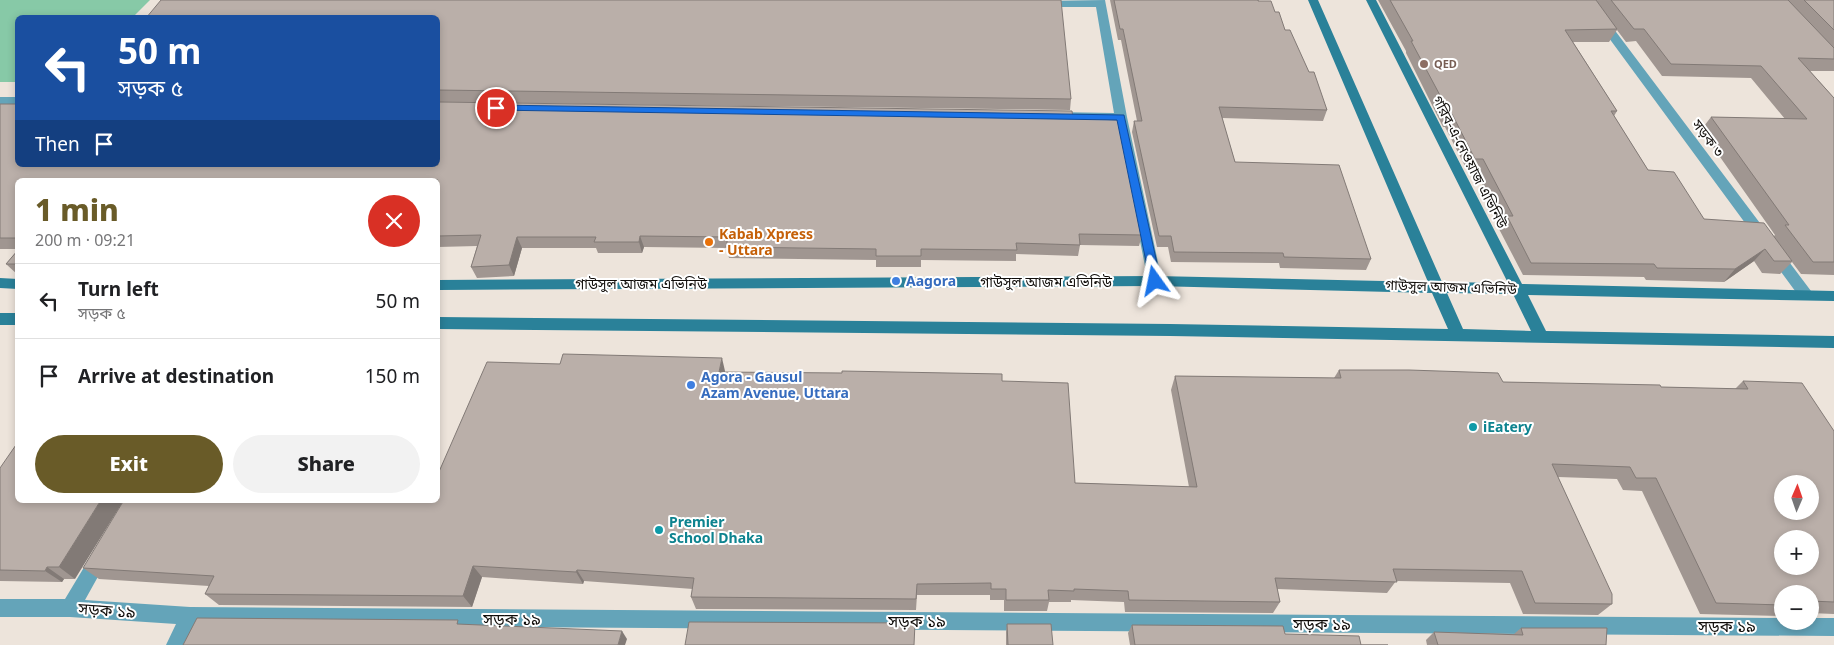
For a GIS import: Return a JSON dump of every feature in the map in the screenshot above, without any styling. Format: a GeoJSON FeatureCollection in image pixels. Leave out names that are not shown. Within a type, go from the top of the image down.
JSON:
{"type":"FeatureCollection","features":[{"type":"Feature","properties":{"kind":"street"},"geometry":{"type":"LineString","coordinates":[[1313,0],[1458,335]]}},
{"type":"Feature","properties":{"kind":"street","name":"গরিব-এ-নেওয়াজ এভিনিউ"},"geometry":{"type":"LineString","coordinates":[[1371,0],[1542,337]]}},
{"type":"Feature","properties":{"kind":"street","name":"সড়ক ৩"},"geometry":{"type":"LineString","coordinates":[[1586,0],[1806,295]]}},
{"type":"Feature","properties":{"kind":"street"},"geometry":{"type":"LineString","coordinates":[[1032,4],[1100,2],[1121,117],[1155,281]]}},
{"type":"Feature","properties":{"kind":"street"},"geometry":{"type":"LineString","coordinates":[[0,101],[15,101]]}},
{"type":"Feature","properties":{"kind":"street"},"geometry":{"type":"LineString","coordinates":[[1042,116],[1121,117]]}},
{"type":"Feature","properties":{"kind":"street","name":"গাউসুল আজম এভিনিউ"},"geometry":{"type":"LineString","coordinates":[[440,285],[1155,281],[1834,296]]}},
{"type":"Feature","properties":{"kind":"street"},"geometry":{"type":"LineString","coordinates":[[0,283],[15,284]]}},
{"type":"Feature","properties":{"kind":"street"},"geometry":{"type":"LineString","coordinates":[[0,319],[15,319]]}},
{"type":"Feature","properties":{"kind":"street"},"geometry":{"type":"LineString","coordinates":[[440,323],[1170,330],[1834,342]]}},
{"type":"Feature","properties":{"kind":"street"},"geometry":{"type":"LineString","coordinates":[[70,608],[110,541]]}},
{"type":"Feature","properties":{"kind":"street","name":"সড়ক ১৯"},"geometry":{"type":"LineString","coordinates":[[0,608],[70,608],[190,616],[1834,627]]}},
{"type":"Feature","properties":{"kind":"street"},"geometry":{"type":"LineString","coordinates":[[176,645],[190,616]]}},
{"type":"Feature","properties":{"kind":"green space"},"geometry":{"type":"Polygon","coordinates":[[[0,0],[150,0],[135,15],[15,15],[15,82],[0,82],[0,0]]]}},
{"type":"Feature","properties":{"kind":"building"},"geometry":{"type":"Polygon","coordinates":[[[161,0],[1061,0],[1071,99],[440,90],[440,15],[148,15],[161,0]]]}},
{"type":"Feature","properties":{"kind":"building"},"geometry":{"type":"Polygon","coordinates":[[[1114,0],[1271,1],[1275,12],[1279,12],[1285,30],[1290,30],[1309,72],[1314,72],[1327,110],[1219,107],[1235,162],[1339,165],[1371,259],[1284,257],[1283,253],[1174,252],[1171,236],[1159,236],[1134,121],[1142,121],[1123,29],[1120,29],[1114,0]]]}},
{"type":"Feature","properties":{"kind":"building"},"geometry":{"type":"Polygon","coordinates":[[[1390,0],[1596,0],[1617,29],[1565,30],[1617,111],[1611,111],[1648,170],[1674,172],[1704,219],[1764,223],[1792,261],[1774,261],[1765,249],[1735,269],[1657,268],[1654,264],[1531,263],[1507,216],[1513,216],[1483,159],[1475,159],[1390,0]]]}},
{"type":"Feature","properties":{"kind":"building"},"geometry":{"type":"Polygon","coordinates":[[[1611,0],[1788,0],[1834,48],[1834,59],[1798,58],[1834,98],[1834,262],[1813,262],[1785,225],[1789,225],[1711,117],[1807,119],[1761,66],[1671,64],[1644,29],[1634,29],[1611,0]]]}},
{"type":"Feature","properties":{"kind":"building"},"geometry":{"type":"Polygon","coordinates":[[[1804,0],[1834,0],[1834,30],[1804,0]]]}},
{"type":"Feature","properties":{"kind":"building"},"geometry":{"type":"Polygon","coordinates":[[[440,102],[1072,111],[1073,118],[1118,120],[1142,235],[1079,234],[1080,245],[1016,243],[1017,250],[921,249],[921,256],[876,256],[876,249],[726,247],[728,237],[640,236],[639,242],[594,242],[596,237],[517,237],[509,265],[471,267],[481,235],[440,236],[440,178],[15,178],[15,238],[0,238],[0,104],[15,104],[15,167],[440,167],[440,102]]]}},
{"type":"Feature","properties":{"kind":"building"},"geometry":{"type":"Polygon","coordinates":[[[15,254],[15,264],[6,264],[15,254]]]}},
{"type":"Feature","properties":{"kind":"building"},"geometry":{"type":"Polygon","coordinates":[[[563,354],[722,358],[719,372],[842,373],[842,371],[1002,374],[1002,381],[1068,383],[1075,483],[1197,487],[1175,376],[1341,378],[1339,370],[1409,370],[1498,373],[1503,382],[1748,389],[1743,381],[1802,383],[1834,431],[1834,602],[1819,601],[1819,585],[1774,585],[1774,605],[1716,603],[1656,478],[1636,478],[1630,467],[1552,464],[1612,594],[1612,604],[1535,603],[1522,571],[1393,569],[1397,582],[1275,578],[1280,602],[1129,600],[1128,591],[1074,589],[1074,591],[1048,590],[1049,600],[1006,600],[1006,589],[991,589],[991,583],[917,584],[916,599],[691,597],[694,578],[577,570],[576,572],[473,566],[463,596],[205,594],[214,576],[83,568],[122,503],[440,503],[440,469],[487,362],[560,364],[563,354]]]}},
{"type":"Feature","properties":{"kind":"building"},"geometry":{"type":"Polygon","coordinates":[[[15,446],[15,503],[99,503],[59,567],[47,567],[45,571],[0,570],[0,468],[15,446]]]}},
{"type":"Feature","properties":{"kind":"building"},"geometry":{"type":"Polygon","coordinates":[[[197,618],[458,620],[457,624],[622,631],[618,645],[183,645],[197,618]]]}},
{"type":"Feature","properties":{"kind":"building"},"geometry":{"type":"Polygon","coordinates":[[[689,622],[915,623],[914,645],[685,645],[689,622]]]}},
{"type":"Feature","properties":{"kind":"building"},"geometry":{"type":"Polygon","coordinates":[[[1007,624],[1051,624],[1053,645],[1008,645],[1007,624]]]}},
{"type":"Feature","properties":{"kind":"building"},"geometry":{"type":"Polygon","coordinates":[[[1132,625],[1283,626],[1285,634],[1359,636],[1361,645],[1135,645],[1132,625]]]}},
{"type":"Feature","properties":{"kind":"building"},"geometry":{"type":"Polygon","coordinates":[[[1521,628],[1607,628],[1606,645],[1438,645],[1434,632],[1523,635],[1521,628]]]}},
{"type":"Feature","properties":{"kind":"place","name":"QED"},"geometry":{"type":"Point","coordinates":[1424,64]}},
{"type":"Feature","properties":{"kind":"place","name":"Kabab Xpress - Uttara"},"geometry":{"type":"Point","coordinates":[709,242]}},
{"type":"Feature","properties":{"kind":"place","name":"Aagora"},"geometry":{"type":"Point","coordinates":[896,281]}},
{"type":"Feature","properties":{"kind":"place","name":"Agora - Gausul Azam Avenue, Uttara"},"geometry":{"type":"Point","coordinates":[691,385]}},
{"type":"Feature","properties":{"kind":"place","name":"iEatery"},"geometry":{"type":"Point","coordinates":[1473,427]}},
{"type":"Feature","properties":{"kind":"place","name":"Premier School Dhaka"},"geometry":{"type":"Point","coordinates":[659,530]}},
{"type":"Feature","properties":{"kind":"route"},"geometry":{"type":"LineString","coordinates":[[496,108],[1121,117],[1155,281]]}}]}
